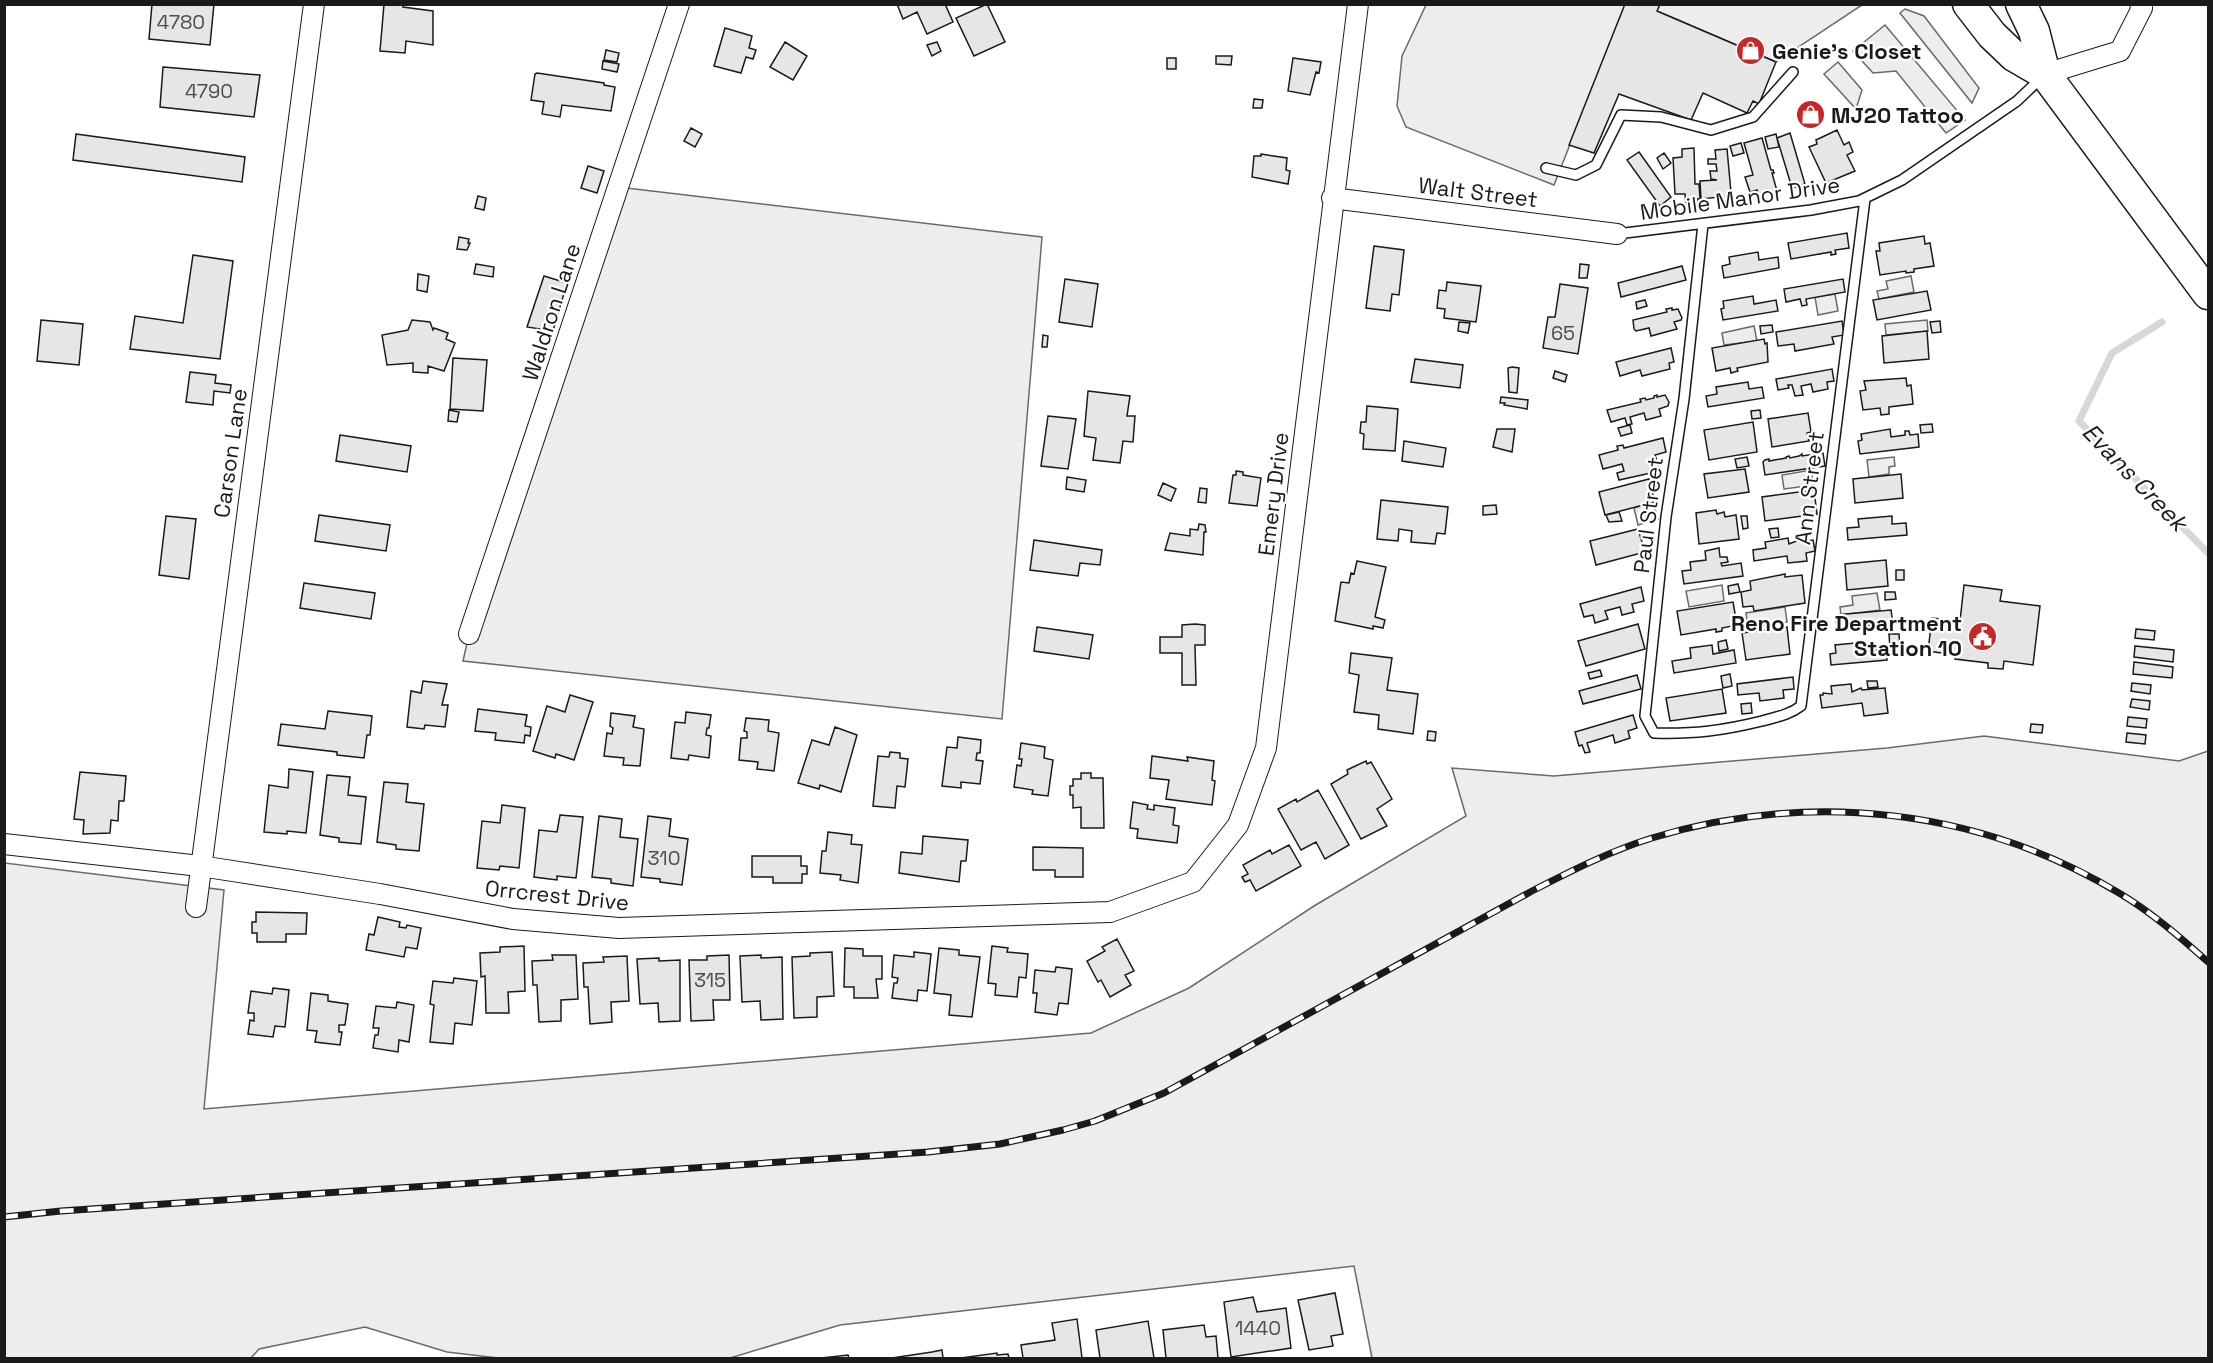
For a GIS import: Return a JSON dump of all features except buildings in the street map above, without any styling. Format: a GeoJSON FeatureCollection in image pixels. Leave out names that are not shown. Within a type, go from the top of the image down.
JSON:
{"type":"FeatureCollection","features":[{"type":"Feature","properties":{"kind":"main road"},"geometry":{"type":"LineString","coordinates":[[1968,4],[1992,35],[2013,56],[2045,74]]}},
{"type":"Feature","properties":{"kind":"main road"},"geometry":{"type":"LineString","coordinates":[[2021,4],[2034,31],[2045,74],[2208,294]]}},
{"type":"Feature","properties":{"kind":"street","name":"Carson Lane"},"geometry":{"type":"LineString","coordinates":[[196,907],[314,4]]}},
{"type":"Feature","properties":{"kind":"street","name":"Waldron Lane"},"geometry":{"type":"LineString","coordinates":[[469,634],[679,4]]}},
{"type":"Feature","properties":{"kind":"street","name":"Emery Drive"},"geometry":{"type":"LineString","coordinates":[[1110,912],[1193,882],[1238,825],[1266,748],[1332,198],[1358,4]]}},
{"type":"Feature","properties":{"kind":"street"},"geometry":{"type":"LineString","coordinates":[[2045,74],[2120,51],[2142,8],[2140,4]]}},
{"type":"Feature","properties":{"kind":"street","name":"Walt Street"},"geometry":{"type":"LineString","coordinates":[[1332,198],[1617,234]]}},
{"type":"Feature","properties":{"kind":"street","name":"Orrcrest Drive"},"geometry":{"type":"LineString","coordinates":[[4,844],[200,866],[380,894],[513,918],[619,928],[1110,912]]}},
{"type":"Feature","properties":{"kind":"lane"},"geometry":{"type":"LineString","coordinates":[[1546,168],[1576,175],[1596,165],[1621,116],[1661,117],[1711,130],[1753,117],[1793,72]]}},
{"type":"Feature","properties":{"kind":"lane","name":"Mobile Manor Drive"},"geometry":{"type":"LineString","coordinates":[[1617,234],[1811,210],[1865,198],[1902,180],[2017,101],[2045,74]]}},
{"type":"Feature","properties":{"kind":"lane","name":"Ann Street"},"geometry":{"type":"LineString","coordinates":[[1729,729],[1791,714],[1801,706],[1865,198]]}},
{"type":"Feature","properties":{"kind":"lane","name":"Paul Street"},"geometry":{"type":"LineString","coordinates":[[1704,225],[1691,344],[1666,513],[1645,716],[1654,733],[1695,734],[1729,729]]}},
{"type":"Feature","properties":{"kind":"shaded area"},"geometry":{"type":"Polygon","coordinates":[[[1660,4],[1862,5],[1776,62],[1657,11],[1660,4]]]}},
{"type":"Feature","properties":{"kind":"shaded area"},"geometry":{"type":"Polygon","coordinates":[[[1426,5],[1625,5],[1554,185],[1406,127],[1397,106],[1402,56],[1426,5]]]}},
{"type":"Feature","properties":{"kind":"shaded area"},"geometry":{"type":"Polygon","coordinates":[[[1905,9],[1924,16],[1979,88],[1972,103],[1900,13],[1905,9]]]}},
{"type":"Feature","properties":{"kind":"shaded area"},"geometry":{"type":"Polygon","coordinates":[[[1885,25],[1965,120],[1946,133],[1896,71],[1873,73],[1853,51],[1885,25]]]}},
{"type":"Feature","properties":{"kind":"shaded area"},"geometry":{"type":"Polygon","coordinates":[[[1838,62],[1862,90],[1856,109],[1824,74],[1838,62]]]}},
{"type":"Feature","properties":{"kind":"shaded area"},"geometry":{"type":"Polygon","coordinates":[[[618,187],[1042,237],[1002,719],[463,661],[469,634],[618,187]]]}},
{"type":"Feature","properties":{"kind":"shaded area"},"geometry":{"type":"Polygon","coordinates":[[[1911,276],[1914,292],[1879,299],[1877,291],[1888,289],[1886,281],[1911,276]]]}},
{"type":"Feature","properties":{"kind":"shaded area"},"geometry":{"type":"Polygon","coordinates":[[[1835,294],[1838,311],[1818,315],[1815,297],[1835,294]]]}},
{"type":"Feature","properties":{"kind":"shaded area"},"geometry":{"type":"Polygon","coordinates":[[[1927,320],[1928,331],[1886,335],[1885,324],[1927,320]]]}},
{"type":"Feature","properties":{"kind":"shaded area"},"geometry":{"type":"Polygon","coordinates":[[[1754,326],[1757,341],[1724,345],[1722,333],[1754,326]]]}},
{"type":"Feature","properties":{"kind":"shaded area"},"geometry":{"type":"Polygon","coordinates":[[[1894,457],[1895,466],[1889,467],[1889,474],[1869,477],[1867,460],[1894,457]]]}},
{"type":"Feature","properties":{"kind":"shaded area"},"geometry":{"type":"Polygon","coordinates":[[[1811,470],[1814,485],[1784,489],[1782,475],[1811,470]]]}},
{"type":"Feature","properties":{"kind":"shaded area"},"geometry":{"type":"Polygon","coordinates":[[[1653,502],[1658,519],[1638,525],[1634,508],[1653,502]]]}},
{"type":"Feature","properties":{"kind":"shaded area"},"geometry":{"type":"Polygon","coordinates":[[[1722,585],[1724,601],[1689,607],[1686,591],[1722,585]]]}},
{"type":"Feature","properties":{"kind":"shaded area"},"geometry":{"type":"Polygon","coordinates":[[[1877,593],[1880,610],[1841,615],[1840,607],[1853,605],[1852,596],[1877,593]]]}},
{"type":"Feature","properties":{"kind":"shaded area"},"geometry":{"type":"Polygon","coordinates":[[[1785,607],[1787,622],[1748,628],[1746,613],[1785,607]]]}},
{"type":"Feature","properties":{"kind":"shaded area"},"geometry":{"type":"Polygon","coordinates":[[[1984,736],[2179,761],[2208,751],[2208,1358],[1372,1358],[1354,1266],[840,1325],[730,1358],[498,1358],[447,1352],[365,1327],[259,1349],[251,1358],[5,1358],[5,863],[224,890],[204,1109],[1091,1033],[1189,988],[1314,906],[1466,816],[1452,768],[1554,776],[1887,748],[1984,736]]]}},
{"type":"Feature","properties":{"kind":"waterway","name":"Evans Creek"},"geometry":{"type":"LineString","coordinates":[[2162,322],[2112,353],[2079,421],[2208,553]]}},
{"type":"Feature","properties":{"kind":"railway"},"geometry":{"type":"LineString","coordinates":[[4,1217],[61,1211],[928,1152],[1000,1144],[1063,1130],[1095,1121],[1164,1093],[1532,891],[1591,862],[1652,838],[1711,823],[1771,814],[1832,812],[1891,816],[1951,826],[2009,842],[2065,864],[2131,900],[2208,962]]}},
{"type":"Feature","properties":{"kind":"place","name":"Genie's Closet"},"geometry":{"type":"Point","coordinates":[1751,51]}},
{"type":"Feature","properties":{"kind":"place","name":"MJ20 Tattoo"},"geometry":{"type":"Point","coordinates":[1810,115]}},
{"type":"Feature","properties":{"kind":"place","name":"Reno Fire Department Station 10"},"geometry":{"type":"Point","coordinates":[1983,636]}}]}
